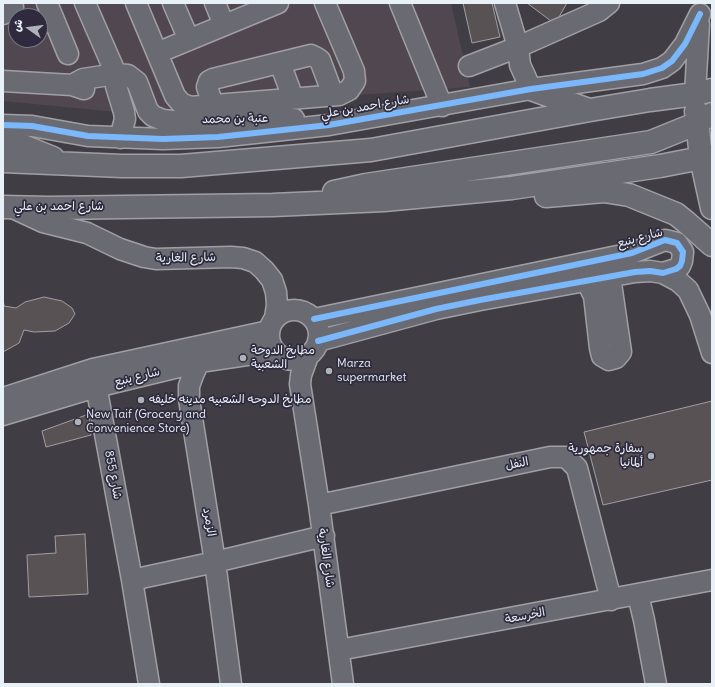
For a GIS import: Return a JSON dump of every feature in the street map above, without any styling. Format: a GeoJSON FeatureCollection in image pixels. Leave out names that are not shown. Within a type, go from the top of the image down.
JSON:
{"type":"FeatureCollection","features":[{"type":"Feature","properties":{"kind":"main road"},"geometry":{"type":"LineString","coordinates":[[531,89],[590,110]]}},
{"type":"Feature","properties":{"kind":"main road"},"geometry":{"type":"LineString","coordinates":[[3,161],[67,164],[181,166],[371,150],[590,110],[703,92],[708,119],[704,142],[712,208]]}},
{"type":"Feature","properties":{"kind":"main road"},"geometry":{"type":"LineString","coordinates":[[273,205],[366,185],[651,142],[708,119]]}},
{"type":"Feature","properties":{"kind":"main road"},"geometry":{"type":"LineString","coordinates":[[3,138],[67,164]]}},
{"type":"Feature","properties":{"kind":"main road","name":"شارع احمد بن علي"},"geometry":{"type":"LineString","coordinates":[[8,207],[273,205],[384,200],[512,188],[660,166],[706,157]]}},
{"type":"Feature","properties":{"kind":"main road"},"geometry":{"type":"LineString","coordinates":[[352,202],[392,207],[430,208],[517,198],[604,191],[629,195],[676,214],[712,245]]}},
{"type":"Feature","properties":{"kind":"street"},"geometry":{"type":"LineString","coordinates":[[47,3],[68,54]]}},
{"type":"Feature","properties":{"kind":"street"},"geometry":{"type":"LineString","coordinates":[[85,3],[117,82],[125,119],[120,138]]}},
{"type":"Feature","properties":{"kind":"street"},"geometry":{"type":"LineString","coordinates":[[136,3],[177,100],[190,107],[333,95],[344,93],[349,90],[355,81],[355,76],[325,3]]}},
{"type":"Feature","properties":{"kind":"street"},"geometry":{"type":"LineString","coordinates":[[173,3],[189,40]]}},
{"type":"Feature","properties":{"kind":"street"},"geometry":{"type":"LineString","coordinates":[[214,3],[224,25]]}},
{"type":"Feature","properties":{"kind":"street"},"geometry":{"type":"LineString","coordinates":[[157,53],[224,25],[257,7],[278,3]]}},
{"type":"Feature","properties":{"kind":"street"},"geometry":{"type":"LineString","coordinates":[[400,3],[442,106]]}},
{"type":"Feature","properties":{"kind":"street"},"geometry":{"type":"LineString","coordinates":[[505,3],[518,46],[520,65],[531,89]]}},
{"type":"Feature","properties":{"kind":"street"},"geometry":{"type":"LineString","coordinates":[[469,66],[599,12],[609,3]]}},
{"type":"Feature","properties":{"kind":"street"},"geometry":{"type":"LineString","coordinates":[[700,9],[703,92]]}},
{"type":"Feature","properties":{"kind":"street","name":"شارع احمد بن علي"},"geometry":{"type":"LineString","coordinates":[[3,125],[32,126],[88,136],[120,138],[163,139],[218,137],[329,125],[531,89],[643,74],[662,68],[672,61],[685,44],[700,9]]}},
{"type":"Feature","properties":{"kind":"street"},"geometry":{"type":"LineString","coordinates":[[213,105],[207,87],[209,81],[311,55],[317,58],[321,63],[333,95]]}},
{"type":"Feature","properties":{"kind":"street"},"geometry":{"type":"LineString","coordinates":[[280,63],[293,98]]}},
{"type":"Feature","properties":{"kind":"street"},"geometry":{"type":"LineString","coordinates":[[242,72],[252,102]]}},
{"type":"Feature","properties":{"kind":"street","name":"عتبة بن محمد"},"geometry":{"type":"LineString","coordinates":[[117,82],[128,75],[133,78],[137,82],[146,106],[153,116],[158,119],[280,118],[303,120],[329,125]]}},
{"type":"Feature","properties":{"kind":"street"},"geometry":{"type":"LineString","coordinates":[[3,81],[72,85],[84,79],[117,82]]}},
{"type":"Feature","properties":{"kind":"street","name":"شارع الغارية"},"geometry":{"type":"LineString","coordinates":[[8,207],[43,222],[75,230],[98,238],[120,249],[144,257],[156,259],[230,257],[243,258],[255,262],[272,280],[276,292],[277,305],[272,325]]}},
{"type":"Feature","properties":{"kind":"street","name":"شارع ينبع"},"geometry":{"type":"LineString","coordinates":[[313,349],[429,311],[456,298],[609,267],[663,273],[678,268],[682,261],[682,249],[674,241],[661,241],[632,253],[609,267],[586,280],[456,298],[314,319]]}},
{"type":"Feature","properties":{"kind":"street"},"geometry":{"type":"LineString","coordinates":[[586,280],[595,300],[602,356],[609,360],[616,358],[621,352],[609,267]]}},
{"type":"Feature","properties":{"kind":"street"},"geometry":{"type":"LineString","coordinates":[[663,273],[678,281],[688,290],[700,315],[712,353]]}},
{"type":"Feature","properties":{"kind":"street"},"geometry":{"type":"LineString","coordinates":[[287,310],[302,311],[314,319],[318,326],[319,334],[313,349],[296,360],[288,360],[277,354],[270,345],[272,325],[280,314],[287,310]]}},
{"type":"Feature","properties":{"kind":"street","name":"شارع ينبع"},"geometry":{"type":"LineString","coordinates":[[3,415],[95,378],[272,325]]}},
{"type":"Feature","properties":{"kind":"street","name":"شارع الغارية"},"geometry":{"type":"LineString","coordinates":[[313,349],[301,374],[300,384],[324,536],[343,684]]}},
{"type":"Feature","properties":{"kind":"street","name":"شارع الغارية"},"geometry":{"type":"LineString","coordinates":[[277,354],[291,370],[300,384]]}},
{"type":"Feature","properties":{"kind":"street","name":"شارع ينبع"},"geometry":{"type":"LineString","coordinates":[[3,398],[95,378],[199,362],[277,354]]}},
{"type":"Feature","properties":{"kind":"street","name":"الزمرد"},"geometry":{"type":"LineString","coordinates":[[199,362],[189,386],[189,398],[215,562],[227,684]]}},
{"type":"Feature","properties":{"kind":"street","name":"شارع 855"},"geometry":{"type":"LineString","coordinates":[[95,378],[132,580],[149,684]]}},
{"type":"Feature","properties":{"kind":"street","name":"النفل"},"geometry":{"type":"LineString","coordinates":[[319,506],[550,457],[566,458],[577,468],[611,600]]}},
{"type":"Feature","properties":{"kind":"street"},"geometry":{"type":"LineString","coordinates":[[132,580],[324,536]]}},
{"type":"Feature","properties":{"kind":"street","name":"الخرسعة"},"geometry":{"type":"LineString","coordinates":[[339,650],[712,580]]}},
{"type":"Feature","properties":{"kind":"street"},"geometry":{"type":"LineString","coordinates":[[638,595],[656,684]]}},
{"type":"Feature","properties":{"kind":"shaded area"},"geometry":{"type":"Polygon","coordinates":[[[3,3],[451,3],[470,87],[117,112],[3,101],[3,3]]]}},
{"type":"Feature","properties":{"kind":"building"},"geometry":{"type":"Polygon","coordinates":[[[463,3],[492,3],[500,37],[472,43],[463,3]]]}},
{"type":"Feature","properties":{"kind":"building"},"geometry":{"type":"Polygon","coordinates":[[[527,3],[567,3],[555,24],[527,3]]]}},
{"type":"Feature","properties":{"kind":"building"},"geometry":{"type":"Polygon","coordinates":[[[3,297],[4,306],[16,308],[25,302],[44,297],[62,301],[72,308],[75,314],[69,323],[55,331],[34,332],[24,330],[19,343],[3,352],[3,297]]]}},
{"type":"Feature","properties":{"kind":"building","name":"سفارة جمهورية ألمانيا"},"geometry":{"type":"Polygon","coordinates":[[[712,401],[712,480],[603,505],[584,432],[712,401]]]}},
{"type":"Feature","properties":{"kind":"building","name":"New Taif (Grocery and Convenience Store)"},"geometry":{"type":"Polygon","coordinates":[[[89,414],[91,435],[46,447],[42,431],[89,414]]]}},
{"type":"Feature","properties":{"kind":"building"},"geometry":{"type":"Polygon","coordinates":[[[85,534],[88,594],[29,597],[27,555],[56,553],[55,536],[85,534]]]}},
{"type":"Feature","properties":{"kind":"cycle path"},"geometry":{"type":"LineString","coordinates":[[3,125],[32,126],[88,136],[163,139],[218,137],[329,125],[531,89],[643,74],[662,68],[672,61],[685,44],[700,14]]}},
{"type":"Feature","properties":{"kind":"cycle path"},"geometry":{"type":"LineString","coordinates":[[314,319],[632,253],[665,240],[677,243],[683,252],[680,266],[676,269],[663,273],[650,271],[635,272],[480,300],[436,309],[318,341]]}},
{"type":"Feature","properties":{"kind":"place","name":"مطابخ الدوحة الشعبية"},"geometry":{"type":"Point","coordinates":[243,358]}},
{"type":"Feature","properties":{"kind":"place","name":"Marza supermarket"},"geometry":{"type":"Point","coordinates":[329,371]}},
{"type":"Feature","properties":{"kind":"place","name":"مطابخ الدوحه الشعبيه مدينه خليفه"},"geometry":{"type":"Point","coordinates":[141,400]}},
{"type":"Feature","properties":{"kind":"place","name":"New Taif (Grocery and Convenience Store)"},"geometry":{"type":"Point","coordinates":[78,422]}},
{"type":"Feature","properties":{"kind":"place","name":"سفارة جمهورية ألمانيا"},"geometry":{"type":"Point","coordinates":[651,456]}}]}
